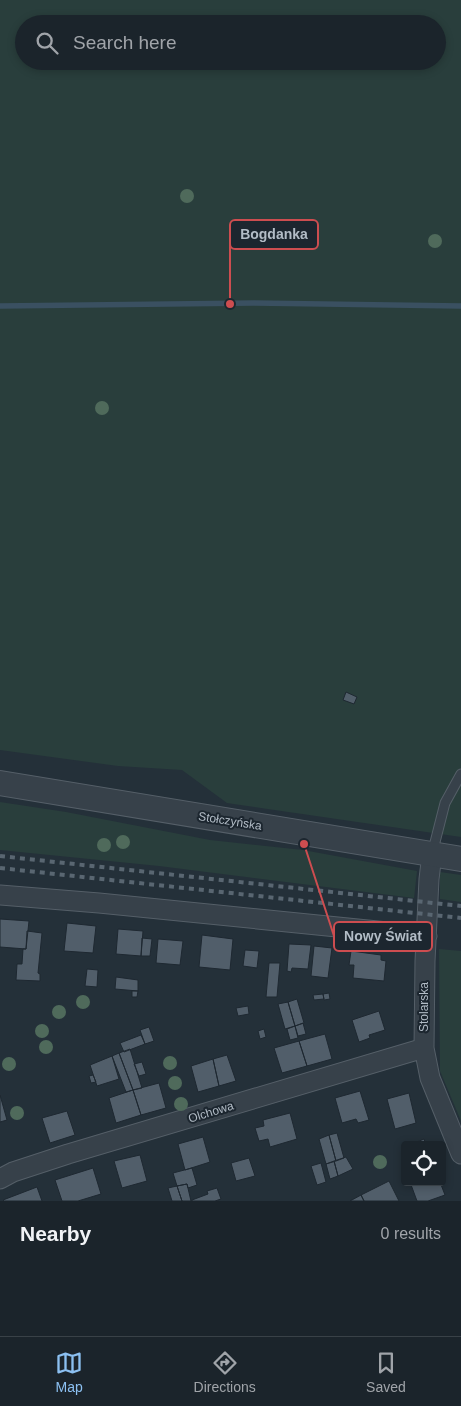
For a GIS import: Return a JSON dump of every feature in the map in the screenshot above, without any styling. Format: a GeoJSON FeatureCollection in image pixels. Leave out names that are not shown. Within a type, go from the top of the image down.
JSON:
{"type":"FeatureCollection","features":[{"type":"Feature","properties":{"kind":"street","name":"Stołczyńska"},"geometry":{"type":"LineString","coordinates":[[0,783],[461,859]]}},
{"type":"Feature","properties":{"kind":"street","name":"Stolarska"},"geometry":{"type":"LineString","coordinates":[[432,854],[429,879],[423,1011],[424,1048],[430,1078],[461,1154]]}},
{"type":"Feature","properties":{"kind":"street"},"geometry":{"type":"LineString","coordinates":[[0,895],[427,936]]}},
{"type":"Feature","properties":{"kind":"street","name":"Olchowa"},"geometry":{"type":"LineString","coordinates":[[0,1179],[13,1172],[68,1154],[424,1048]]}},
{"type":"Feature","properties":{"kind":"lane"},"geometry":{"type":"LineString","coordinates":[[432,854],[445,803],[461,774]]}},
{"type":"Feature","properties":{"kind":"green space"},"geometry":{"type":"Polygon","coordinates":[[[0,0],[461,0],[461,837],[227,803],[182,770],[118,766],[0,750],[0,0]]]}},
{"type":"Feature","properties":{"kind":"green space"},"geometry":{"type":"Polygon","coordinates":[[[0,802],[66,812],[210,840],[303,850],[417,871],[414,898],[159,866],[0,850],[0,802]]]}},
{"type":"Feature","properties":{"kind":"green space"},"geometry":{"type":"Polygon","coordinates":[[[440,872],[461,875],[461,902],[440,899],[440,872]]]}},
{"type":"Feature","properties":{"kind":"green space"},"geometry":{"type":"Polygon","coordinates":[[[439,949],[461,951],[461,1121],[440,1071],[439,949]]]}},
{"type":"Feature","properties":{"kind":"building"},"geometry":{"type":"Polygon","coordinates":[[[346,692],[357,697],[354,704],[343,700],[346,692]]]}},
{"type":"Feature","properties":{"kind":"building"},"geometry":{"type":"Polygon","coordinates":[[[0,919],[29,921],[26,949],[0,947],[0,919]]]}},
{"type":"Feature","properties":{"kind":"building"},"geometry":{"type":"Polygon","coordinates":[[[67,923],[96,926],[93,953],[64,951],[67,923]]]}},
{"type":"Feature","properties":{"kind":"building"},"geometry":{"type":"Polygon","coordinates":[[[118,929],[143,931],[141,956],[116,954],[118,929]]]}},
{"type":"Feature","properties":{"kind":"building"},"geometry":{"type":"Polygon","coordinates":[[[27,931],[42,933],[38,973],[40,974],[40,981],[16,980],[17,964],[22,964],[23,949],[26,949],[27,931]]]}},
{"type":"Feature","properties":{"kind":"building"},"geometry":{"type":"Polygon","coordinates":[[[202,935],[233,939],[230,970],[199,967],[202,935]]]}},
{"type":"Feature","properties":{"kind":"building"},"geometry":{"type":"Polygon","coordinates":[[[142,938],[152,939],[150,956],[141,956],[142,938]]]}},
{"type":"Feature","properties":{"kind":"building"},"geometry":{"type":"Polygon","coordinates":[[[158,939],[183,941],[180,965],[156,963],[158,939]]]}},
{"type":"Feature","properties":{"kind":"building"},"geometry":{"type":"Polygon","coordinates":[[[289,944],[311,945],[308,969],[292,968],[291,972],[287,971],[289,944]]]}},
{"type":"Feature","properties":{"kind":"building"},"geometry":{"type":"Polygon","coordinates":[[[314,946],[332,948],[328,978],[311,976],[314,946]]]}},
{"type":"Feature","properties":{"kind":"building"},"geometry":{"type":"Polygon","coordinates":[[[245,950],[259,951],[257,968],[243,966],[245,950]]]}},
{"type":"Feature","properties":{"kind":"building"},"geometry":{"type":"Polygon","coordinates":[[[351,951],[381,955],[381,960],[386,961],[384,981],[353,978],[354,965],[349,965],[351,951]]]}},
{"type":"Feature","properties":{"kind":"building"},"geometry":{"type":"Polygon","coordinates":[[[269,963],[280,963],[277,997],[266,997],[269,963]]]}},
{"type":"Feature","properties":{"kind":"building"},"geometry":{"type":"Polygon","coordinates":[[[87,969],[98,970],[97,987],[85,986],[87,969]]]}},
{"type":"Feature","properties":{"kind":"building"},"geometry":{"type":"Polygon","coordinates":[[[116,977],[138,980],[138,991],[115,989],[116,977]]]}},
{"type":"Feature","properties":{"kind":"building"},"geometry":{"type":"Polygon","coordinates":[[[132,991],[138,991],[137,997],[132,997],[132,991]]]}},
{"type":"Feature","properties":{"kind":"building"},"geometry":{"type":"Polygon","coordinates":[[[329,993],[330,999],[324,1000],[323,994],[329,993]]]}},
{"type":"Feature","properties":{"kind":"building"},"geometry":{"type":"Polygon","coordinates":[[[323,994],[324,999],[314,1000],[313,995],[323,994]]]}},
{"type":"Feature","properties":{"kind":"building"},"geometry":{"type":"Polygon","coordinates":[[[297,999],[304,1023],[295,1026],[288,1002],[297,999]]]}},
{"type":"Feature","properties":{"kind":"building"},"geometry":{"type":"Polygon","coordinates":[[[288,1002],[295,1026],[285,1029],[278,1004],[288,1002]]]}},
{"type":"Feature","properties":{"kind":"building"},"geometry":{"type":"Polygon","coordinates":[[[248,1006],[249,1014],[238,1016],[236,1008],[248,1006]]]}},
{"type":"Feature","properties":{"kind":"building"},"geometry":{"type":"Polygon","coordinates":[[[379,1011],[385,1030],[369,1035],[370,1038],[359,1042],[352,1020],[379,1011]]]}},
{"type":"Feature","properties":{"kind":"building"},"geometry":{"type":"Polygon","coordinates":[[[303,1023],[306,1034],[298,1036],[295,1026],[303,1023]]]}},
{"type":"Feature","properties":{"kind":"building"},"geometry":{"type":"Polygon","coordinates":[[[295,1026],[298,1038],[290,1040],[287,1029],[295,1026]]]}},
{"type":"Feature","properties":{"kind":"building"},"geometry":{"type":"Polygon","coordinates":[[[149,1027],[154,1041],[145,1044],[140,1030],[149,1027]]]}},
{"type":"Feature","properties":{"kind":"building"},"geometry":{"type":"Polygon","coordinates":[[[264,1029],[266,1037],[260,1039],[258,1031],[264,1029]]]}},
{"type":"Feature","properties":{"kind":"building"},"geometry":{"type":"Polygon","coordinates":[[[325,1034],[332,1059],[307,1066],[299,1041],[325,1034]]]}},
{"type":"Feature","properties":{"kind":"building"},"geometry":{"type":"Polygon","coordinates":[[[141,1035],[145,1044],[124,1052],[120,1043],[141,1035]]]}},
{"type":"Feature","properties":{"kind":"building"},"geometry":{"type":"Polygon","coordinates":[[[299,1041],[307,1066],[282,1073],[274,1048],[299,1041]]]}},
{"type":"Feature","properties":{"kind":"building"},"geometry":{"type":"Polygon","coordinates":[[[130,1049],[142,1088],[133,1090],[119,1053],[130,1049]]]}},
{"type":"Feature","properties":{"kind":"building"},"geometry":{"type":"Polygon","coordinates":[[[119,1053],[133,1090],[126,1092],[112,1056],[119,1053]]]}},
{"type":"Feature","properties":{"kind":"building"},"geometry":{"type":"Polygon","coordinates":[[[227,1055],[236,1081],[219,1086],[213,1059],[227,1055]]]}},
{"type":"Feature","properties":{"kind":"building"},"geometry":{"type":"Polygon","coordinates":[[[112,1056],[119,1079],[97,1086],[90,1065],[112,1056]]]}},
{"type":"Feature","properties":{"kind":"building"},"geometry":{"type":"Polygon","coordinates":[[[213,1059],[219,1086],[198,1092],[191,1066],[213,1059]]]}},
{"type":"Feature","properties":{"kind":"building"},"geometry":{"type":"Polygon","coordinates":[[[142,1062],[146,1074],[139,1076],[134,1064],[142,1062]]]}},
{"type":"Feature","properties":{"kind":"building"},"geometry":{"type":"Polygon","coordinates":[[[93,1075],[96,1082],[91,1083],[89,1076],[93,1075]]]}},
{"type":"Feature","properties":{"kind":"building"},"geometry":{"type":"Polygon","coordinates":[[[159,1083],[166,1108],[141,1115],[133,1090],[159,1083]]]}},
{"type":"Feature","properties":{"kind":"building"},"geometry":{"type":"Polygon","coordinates":[[[133,1090],[141,1115],[116,1123],[109,1098],[133,1090]]]}},
{"type":"Feature","properties":{"kind":"building"},"geometry":{"type":"Polygon","coordinates":[[[360,1091],[369,1120],[358,1123],[356,1119],[342,1123],[335,1098],[360,1091]]]}},
{"type":"Feature","properties":{"kind":"building"},"geometry":{"type":"Polygon","coordinates":[[[409,1093],[416,1123],[395,1129],[387,1099],[409,1093]]]}},
{"type":"Feature","properties":{"kind":"building"},"geometry":{"type":"Polygon","coordinates":[[[0,1095],[7,1120],[0,1122],[0,1095]]]}},
{"type":"Feature","properties":{"kind":"building"},"geometry":{"type":"Polygon","coordinates":[[[67,1111],[75,1135],[50,1143],[42,1118],[67,1111]]]}},
{"type":"Feature","properties":{"kind":"building"},"geometry":{"type":"Polygon","coordinates":[[[290,1113],[297,1139],[270,1147],[268,1139],[259,1141],[255,1128],[264,1126],[263,1120],[290,1113]]]}},
{"type":"Feature","properties":{"kind":"building"},"geometry":{"type":"Polygon","coordinates":[[[337,1133],[344,1158],[336,1161],[329,1135],[337,1133]]]}},
{"type":"Feature","properties":{"kind":"building"},"geometry":{"type":"Polygon","coordinates":[[[329,1135],[336,1161],[326,1164],[319,1139],[329,1135]]]}},
{"type":"Feature","properties":{"kind":"building"},"geometry":{"type":"Polygon","coordinates":[[[203,1137],[210,1162],[185,1170],[178,1144],[203,1137]]]}},
{"type":"Feature","properties":{"kind":"building"},"geometry":{"type":"Polygon","coordinates":[[[140,1155],[147,1181],[122,1188],[114,1161],[140,1155]]]}},
{"type":"Feature","properties":{"kind":"building"},"geometry":{"type":"Polygon","coordinates":[[[346,1157],[353,1169],[338,1176],[334,1161],[346,1157]]]}},
{"type":"Feature","properties":{"kind":"building"},"geometry":{"type":"Polygon","coordinates":[[[249,1158],[255,1176],[236,1181],[231,1163],[249,1158]]]}},
{"type":"Feature","properties":{"kind":"building"},"geometry":{"type":"Polygon","coordinates":[[[334,1161],[338,1176],[330,1179],[326,1164],[334,1161]]]}},
{"type":"Feature","properties":{"kind":"building"},"geometry":{"type":"Polygon","coordinates":[[[321,1163],[326,1182],[317,1185],[311,1166],[321,1163]]]}},
{"type":"Feature","properties":{"kind":"building"},"geometry":{"type":"Polygon","coordinates":[[[93,1168],[101,1194],[78,1201],[62,1201],[55,1180],[93,1168]]]}},
{"type":"Feature","properties":{"kind":"building"},"geometry":{"type":"Polygon","coordinates":[[[192,1168],[197,1185],[188,1188],[187,1184],[177,1186],[173,1173],[192,1168]]]}},
{"type":"Feature","properties":{"kind":"building"},"geometry":{"type":"Polygon","coordinates":[[[389,1181],[399,1201],[364,1201],[361,1195],[389,1181]]]}},
{"type":"Feature","properties":{"kind":"building"},"geometry":{"type":"Polygon","coordinates":[[[187,1184],[191,1201],[182,1201],[177,1186],[187,1184]]]}},
{"type":"Feature","properties":{"kind":"building"},"geometry":{"type":"Polygon","coordinates":[[[177,1186],[182,1201],[172,1201],[168,1188],[177,1186]]]}},
{"type":"Feature","properties":{"kind":"building"},"geometry":{"type":"Polygon","coordinates":[[[411,1186],[442,1186],[445,1195],[428,1201],[417,1201],[411,1186]]]}},
{"type":"Feature","properties":{"kind":"building"},"geometry":{"type":"Polygon","coordinates":[[[37,1187],[42,1201],[3,1200],[37,1187]]]}},
{"type":"Feature","properties":{"kind":"building"},"geometry":{"type":"Polygon","coordinates":[[[217,1188],[221,1199],[215,1201],[192,1201],[208,1194],[207,1191],[217,1188]]]}},
{"type":"Feature","properties":{"kind":"building"},"geometry":{"type":"Polygon","coordinates":[[[361,1195],[364,1201],[350,1201],[361,1195]]]}},
{"type":"Feature","properties":{"kind":"waterway"},"geometry":{"type":"LineString","coordinates":[[0,306],[254,303],[461,306]]}},
{"type":"Feature","properties":{"kind":"railway"},"geometry":{"type":"LineString","coordinates":[[0,856],[461,906]]}},
{"type":"Feature","properties":{"kind":"railway"},"geometry":{"type":"LineString","coordinates":[[0,868],[461,918]]}},
{"type":"Feature","properties":{"kind":"place","name":"Bogdanka"},"geometry":{"type":"Point","coordinates":[230,304]}},
{"type":"Feature","properties":{"kind":"place","name":"Nowy Świat"},"geometry":{"type":"Point","coordinates":[304,844]}}]}
